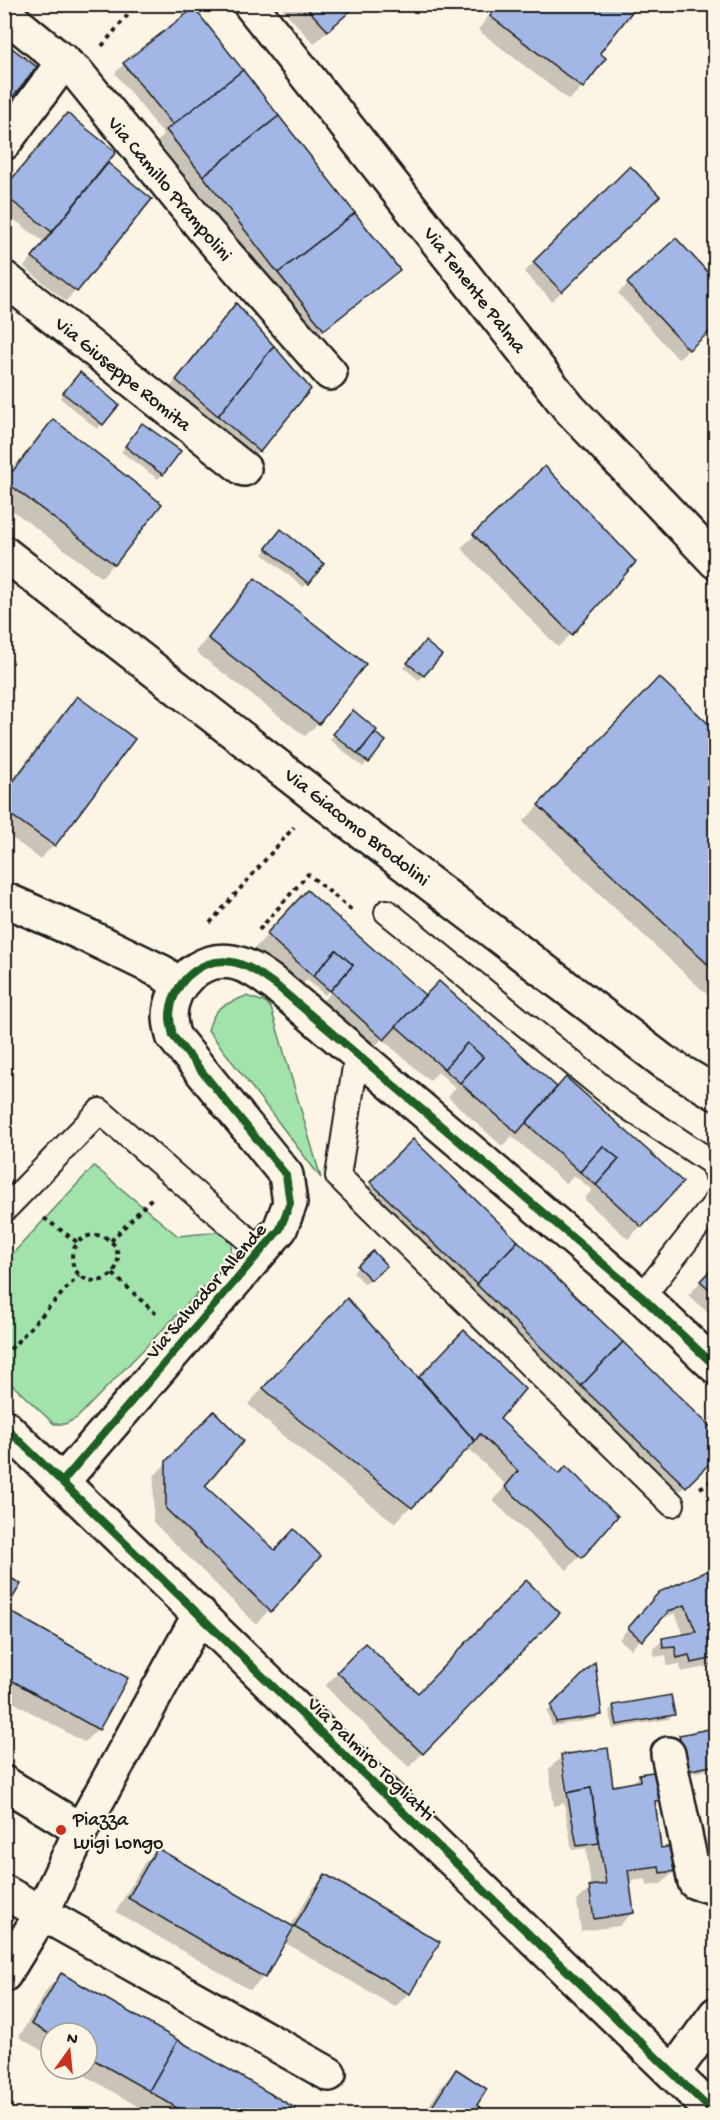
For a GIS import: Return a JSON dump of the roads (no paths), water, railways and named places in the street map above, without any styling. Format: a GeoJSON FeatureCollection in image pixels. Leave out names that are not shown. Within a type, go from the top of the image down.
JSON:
{"type":"FeatureCollection","features":[{"type":"Feature","properties":{"kind":"street","name":"Via Tenente Palma"},"geometry":{"type":"LineString","coordinates":[[250,4],[569,408],[716,562]]}},
{"type":"Feature","properties":{"kind":"street","name":"Via Camillo Prampolini"},"geometry":{"type":"LineString","coordinates":[[4,13],[71,68],[208,234],[330,373]]}},
{"type":"Feature","properties":{"kind":"street"},"geometry":{"type":"LineString","coordinates":[[4,143],[71,68]]}},
{"type":"Feature","properties":{"kind":"street","name":"Via Giuseppe Romita"},"geometry":{"type":"LineString","coordinates":[[4,278],[243,469]]}},
{"type":"Feature","properties":{"kind":"street","name":"Via Giacomo Brodolini"},"geometry":{"type":"LineString","coordinates":[[4,553],[357,828],[664,1062],[716,1093]]}},
{"type":"Feature","properties":{"kind":"street"},"geometry":{"type":"LineString","coordinates":[[4,899],[162,972],[179,986],[191,973],[218,962],[246,966],[277,986],[642,1297],[716,1367]]}},
{"type":"Feature","properties":{"kind":"street","name":"Via Salvador Allende"},"geometry":{"type":"LineString","coordinates":[[62,1482],[280,1229],[290,1203],[286,1175],[173,1036],[170,1018],[172,1001],[179,986]]}},
{"type":"Feature","properties":{"kind":"street","name":"Via Palmiro Togliatti"},"geometry":{"type":"LineString","coordinates":[[4,1426],[716,2115]]}},
{"type":"Feature","properties":{"kind":"street"},"geometry":{"type":"LineString","coordinates":[[4,1975],[42,1913],[81,1830],[200,1614]]}},
{"type":"Feature","properties":{"kind":"street"},"geometry":{"type":"LineString","coordinates":[[668,1754],[695,1882],[716,1888]]}},
{"type":"Feature","properties":{"kind":"street"},"geometry":{"type":"LineString","coordinates":[[4,1783],[81,1830]]}},
{"type":"Feature","properties":{"kind":"street"},"geometry":{"type":"LineString","coordinates":[[4,1892],[329,2074]]}},
{"type":"Feature","properties":{"kind":"street"},"geometry":{"type":"LineString","coordinates":[[673,2073],[716,2014]]}},
{"type":"Feature","properties":{"kind":"lane"},"geometry":{"type":"LineString","coordinates":[[387,912],[619,1101],[711,1162],[716,1172]]}},
{"type":"Feature","properties":{"kind":"lane"},"geometry":{"type":"LineString","coordinates":[[357,1054],[338,1176],[672,1504]]}},
{"type":"Feature","properties":{"kind":"lane"},"geometry":{"type":"LineString","coordinates":[[12,1202],[100,1111],[261,1251]]}},
{"type":"Feature","properties":{"kind":"lane"},"geometry":{"type":"LineString","coordinates":[[642,1297],[716,1201]]}},
{"type":"Feature","properties":{"kind":"place","name":"Piazza Luigi Longo"},"geometry":{"type":"Point","coordinates":[61,1830]}}]}
